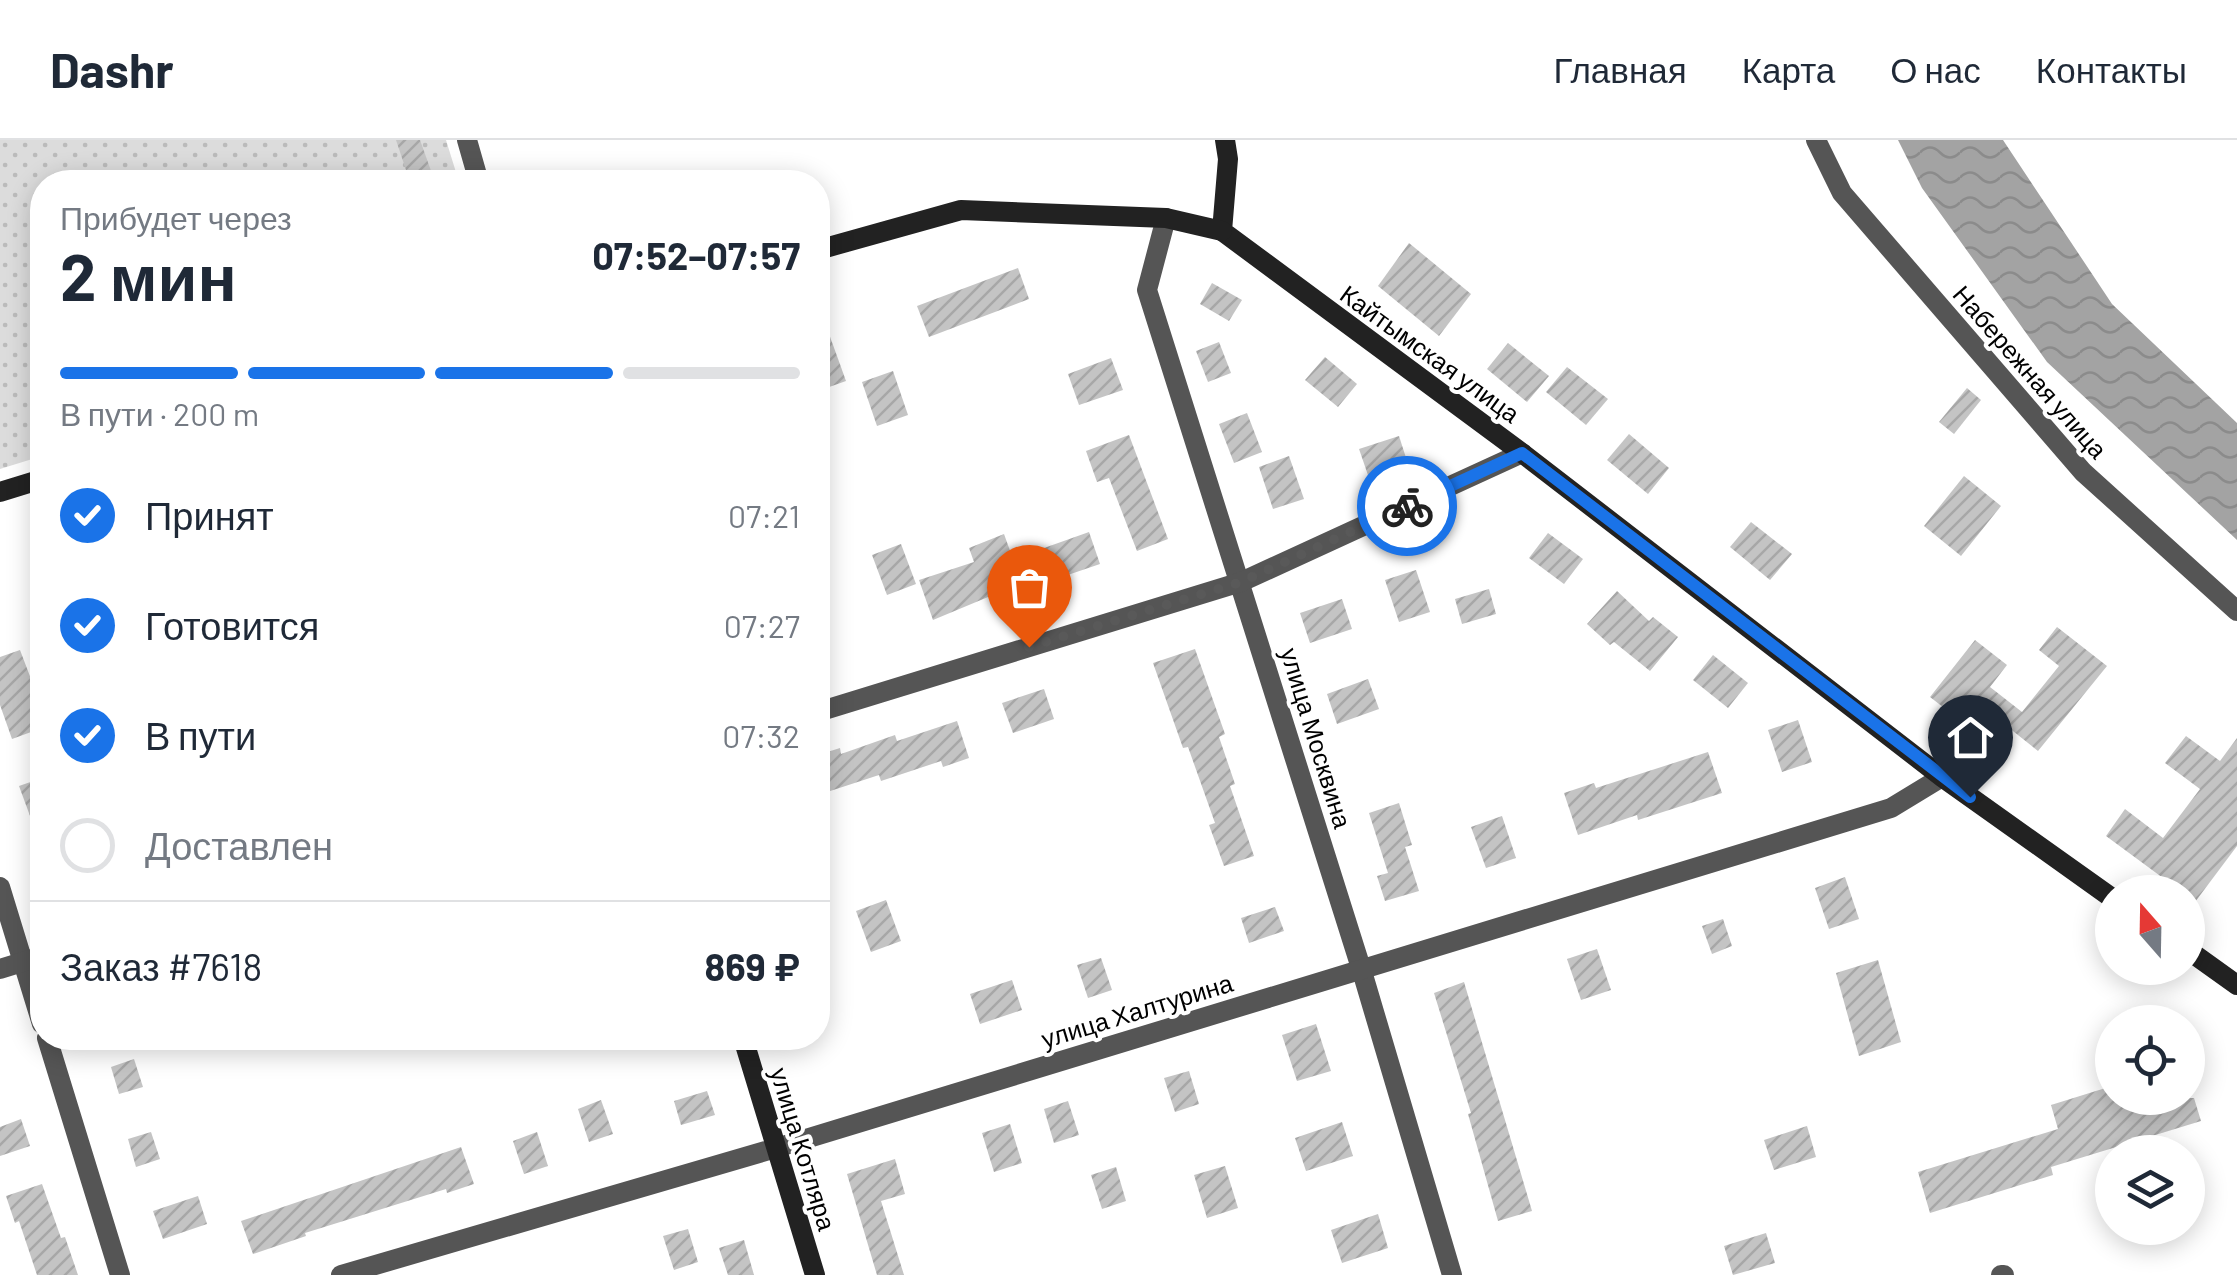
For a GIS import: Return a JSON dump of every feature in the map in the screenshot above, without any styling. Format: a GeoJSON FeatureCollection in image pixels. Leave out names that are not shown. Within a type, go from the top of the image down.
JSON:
{"type":"FeatureCollection","features":[{"type":"Feature","properties":{"kind":"street"},"geometry":{"type":"LineString","coordinates":[[468,140],[476,170]]}},
{"type":"Feature","properties":{"kind":"street"},"geometry":{"type":"LineString","coordinates":[[830,247],[961,210],[1166,218],[1222,231],[1228,159],[1225,140]]}},
{"type":"Feature","properties":{"kind":"street","name":"Набережная улица"},"geometry":{"type":"LineString","coordinates":[[1816,140],[1842,193],[2083,472],[2237,610]]}},
{"type":"Feature","properties":{"kind":"street","name":"улица Москвина"},"geometry":{"type":"LineString","coordinates":[[1166,218],[1147,290],[1361,968],[1452,1275]]}},
{"type":"Feature","properties":{"kind":"street","name":"Кайтымская улица"},"geometry":{"type":"LineString","coordinates":[[1222,231],[1522,453],[1942,777],[2095,886]]}},
{"type":"Feature","properties":{"kind":"street"},"geometry":{"type":"LineString","coordinates":[[830,708],[1241,582],[1522,453]]}},
{"type":"Feature","properties":{"kind":"street"},"geometry":{"type":"LineString","coordinates":[[0,492],[30,483]]}},
{"type":"Feature","properties":{"kind":"street","name":"улица Халтурина"},"geometry":{"type":"LineString","coordinates":[[340,1275],[776,1148],[1890,808],[1942,777]]}},
{"type":"Feature","properties":{"kind":"street"},"geometry":{"type":"LineString","coordinates":[[0,887],[30,952]]}},
{"type":"Feature","properties":{"kind":"street"},"geometry":{"type":"LineString","coordinates":[[0,970],[30,960]]}},
{"type":"Feature","properties":{"kind":"street"},"geometry":{"type":"LineString","coordinates":[[2205,962],[2237,985]]}},
{"type":"Feature","properties":{"kind":"street"},"geometry":{"type":"LineString","coordinates":[[50,1050],[120,1275]]}},
{"type":"Feature","properties":{"kind":"street","name":"улица Котляра"},"geometry":{"type":"LineString","coordinates":[[747,1050],[815,1275]]}},
{"type":"Feature","properties":{"kind":"shaded area"},"geometry":{"type":"Polygon","coordinates":[[[0,140],[446,140],[455,170],[30,170],[30,460],[0,469],[0,140]]]}},
{"type":"Feature","properties":{"kind":"water"},"geometry":{"type":"Polygon","coordinates":[[[1898,140],[2003,140],[2112,304],[2237,423],[2237,540],[2047,362],[1922,188],[1898,140]]]}},
{"type":"Feature","properties":{"kind":"building"},"geometry":{"type":"Polygon","coordinates":[[[396,140],[420,140],[431,170],[406,170],[396,140]]]}},
{"type":"Feature","properties":{"kind":"building"},"geometry":{"type":"Polygon","coordinates":[[[1409,243],[1471,294],[1439,336],[1378,286],[1409,243]]]}},
{"type":"Feature","properties":{"kind":"building"},"geometry":{"type":"Polygon","coordinates":[[[1018,268],[1029,299],[929,337],[917,306],[1018,268]]]}},
{"type":"Feature","properties":{"kind":"building"},"geometry":{"type":"Polygon","coordinates":[[[1212,283],[1242,300],[1229,321],[1200,304],[1212,283]]]}},
{"type":"Feature","properties":{"kind":"building"},"geometry":{"type":"Polygon","coordinates":[[[830,337],[846,381],[830,387],[830,337]]]}},
{"type":"Feature","properties":{"kind":"building"},"geometry":{"type":"Polygon","coordinates":[[[1219,342],[1231,373],[1208,382],[1196,351],[1219,342]]]}},
{"type":"Feature","properties":{"kind":"building"},"geometry":{"type":"Polygon","coordinates":[[[1508,343],[1549,376],[1527,402],[1487,369],[1508,343]]]}},
{"type":"Feature","properties":{"kind":"building"},"geometry":{"type":"Polygon","coordinates":[[[1325,357],[1357,384],[1338,407],[1305,380],[1325,357]]]}},
{"type":"Feature","properties":{"kind":"building"},"geometry":{"type":"Polygon","coordinates":[[[1111,358],[1123,390],[1079,405],[1068,374],[1111,358]]]}},
{"type":"Feature","properties":{"kind":"building"},"geometry":{"type":"Polygon","coordinates":[[[1567,367],[1608,399],[1586,425],[1546,392],[1567,367]]]}},
{"type":"Feature","properties":{"kind":"building"},"geometry":{"type":"Polygon","coordinates":[[[893,371],[908,415],[877,426],[862,382],[893,371]]]}},
{"type":"Feature","properties":{"kind":"building"},"geometry":{"type":"Polygon","coordinates":[[[1967,388],[1981,400],[1954,434],[1939,422],[1967,388]]]}},
{"type":"Feature","properties":{"kind":"building"},"geometry":{"type":"Polygon","coordinates":[[[1247,413],[1262,452],[1234,463],[1219,424],[1247,413]]]}},
{"type":"Feature","properties":{"kind":"building"},"geometry":{"type":"Polygon","coordinates":[[[1629,434],[1669,468],[1648,494],[1607,460],[1629,434]]]}},
{"type":"Feature","properties":{"kind":"building"},"geometry":{"type":"Polygon","coordinates":[[[1129,435],[1168,539],[1137,551],[1109,478],[1097,482],[1086,451],[1129,435]]]}},
{"type":"Feature","properties":{"kind":"building"},"geometry":{"type":"Polygon","coordinates":[[[1399,436],[1408,464],[1369,478],[1359,449],[1399,436]]]}},
{"type":"Feature","properties":{"kind":"building"},"geometry":{"type":"Polygon","coordinates":[[[1289,456],[1304,499],[1273,509],[1259,467],[1289,456]]]}},
{"type":"Feature","properties":{"kind":"building"},"geometry":{"type":"Polygon","coordinates":[[[1964,476],[2001,506],[1961,556],[1924,526],[1964,476]]]}},
{"type":"Feature","properties":{"kind":"building"},"geometry":{"type":"Polygon","coordinates":[[[1751,522],[1792,554],[1770,580],[1730,547],[1751,522]]]}},
{"type":"Feature","properties":{"kind":"building"},"geometry":{"type":"Polygon","coordinates":[[[1089,532],[1100,564],[1056,579],[1053,570],[933,620],[919,580],[974,562],[969,548],[1004,534],[1013,559],[1089,532]]]}},
{"type":"Feature","properties":{"kind":"building"},"geometry":{"type":"Polygon","coordinates":[[[1548,533],[1583,559],[1564,584],[1529,558],[1548,533]]]}},
{"type":"Feature","properties":{"kind":"building"},"geometry":{"type":"Polygon","coordinates":[[[901,544],[916,584],[887,595],[872,555],[901,544]]]}},
{"type":"Feature","properties":{"kind":"building"},"geometry":{"type":"Polygon","coordinates":[[[1416,570],[1430,612],[1399,622],[1385,580],[1416,570]]]}},
{"type":"Feature","properties":{"kind":"building"},"geometry":{"type":"Polygon","coordinates":[[[1489,589],[1496,614],[1462,624],[1455,599],[1489,589]]]}},
{"type":"Feature","properties":{"kind":"building"},"geometry":{"type":"Polygon","coordinates":[[[1617,591],[1649,621],[1653,617],[1678,637],[1650,671],[1614,642],[1610,645],[1587,624],[1617,591]]]}},
{"type":"Feature","properties":{"kind":"building"},"geometry":{"type":"Polygon","coordinates":[[[1342,599],[1352,629],[1310,643],[1300,613],[1342,599]]]}},
{"type":"Feature","properties":{"kind":"building"},"geometry":{"type":"Polygon","coordinates":[[[2057,627],[2107,666],[2038,751],[1989,712],[1974,731],[1930,697],[1975,640],[2007,665],[1990,687],[2022,712],[2059,666],[2039,650],[2057,627]]]}},
{"type":"Feature","properties":{"kind":"building"},"geometry":{"type":"Polygon","coordinates":[[[1195,649],[1225,734],[1219,737],[1235,784],[1230,786],[1254,856],[1224,866],[1209,825],[1215,823],[1153,663],[1195,649]]]}},
{"type":"Feature","properties":{"kind":"building"},"geometry":{"type":"Polygon","coordinates":[[[20,650],[30,676],[30,732],[12,739],[0,705],[0,657],[20,650]]]}},
{"type":"Feature","properties":{"kind":"building"},"geometry":{"type":"Polygon","coordinates":[[[1713,655],[1748,683],[1728,708],[1693,680],[1713,655]]]}},
{"type":"Feature","properties":{"kind":"building"},"geometry":{"type":"Polygon","coordinates":[[[1368,679],[1379,709],[1337,724],[1327,694],[1368,679]]]}},
{"type":"Feature","properties":{"kind":"building"},"geometry":{"type":"Polygon","coordinates":[[[1044,689],[1054,719],[1013,733],[1002,703],[1044,689]]]}},
{"type":"Feature","properties":{"kind":"building"},"geometry":{"type":"Polygon","coordinates":[[[1798,720],[1812,762],[1782,772],[1768,730],[1798,720]]]}},
{"type":"Feature","properties":{"kind":"building"},"geometry":{"type":"Polygon","coordinates":[[[957,721],[969,758],[943,767],[941,761],[881,781],[879,775],[830,791],[830,751],[840,748],[841,754],[895,735],[897,741],[957,721]]]}},
{"type":"Feature","properties":{"kind":"building"},"geometry":{"type":"Polygon","coordinates":[[[2186,736],[2220,761],[2237,738],[2237,846],[2205,889],[2205,875],[2159,875],[2106,836],[2125,809],[2163,838],[2200,789],[2165,763],[2186,736]]]}},
{"type":"Feature","properties":{"kind":"building"},"geometry":{"type":"Polygon","coordinates":[[[1708,752],[1722,793],[1578,835],[1564,793],[1594,783],[1596,788],[1708,752]]]}},
{"type":"Feature","properties":{"kind":"building"},"geometry":{"type":"Polygon","coordinates":[[[30,782],[30,816],[19,786],[30,782]]]}},
{"type":"Feature","properties":{"kind":"building"},"geometry":{"type":"Polygon","coordinates":[[[1399,803],[1412,845],[1405,847],[1419,891],[1385,901],[1377,876],[1388,873],[1369,813],[1399,803]]]}},
{"type":"Feature","properties":{"kind":"building"},"geometry":{"type":"Polygon","coordinates":[[[1502,816],[1516,858],[1486,868],[1471,827],[1502,816]]]}},
{"type":"Feature","properties":{"kind":"building"},"geometry":{"type":"Polygon","coordinates":[[[1845,877],[1859,919],[1829,929],[1815,888],[1845,877]]]}},
{"type":"Feature","properties":{"kind":"building"},"geometry":{"type":"Polygon","coordinates":[[[886,900],[901,941],[871,952],[856,911],[886,900]]]}},
{"type":"Feature","properties":{"kind":"building"},"geometry":{"type":"Polygon","coordinates":[[[1275,907],[1284,931],[1249,943],[1241,918],[1275,907]]]}},
{"type":"Feature","properties":{"kind":"building"},"geometry":{"type":"Polygon","coordinates":[[[1723,919],[1732,946],[1712,954],[1702,926],[1723,919]]]}},
{"type":"Feature","properties":{"kind":"building"},"geometry":{"type":"Polygon","coordinates":[[[1597,949],[1611,990],[1581,1000],[1567,959],[1597,949]]]}},
{"type":"Feature","properties":{"kind":"building"},"geometry":{"type":"Polygon","coordinates":[[[1101,958],[1112,990],[1088,998],[1077,965],[1101,958]]]}},
{"type":"Feature","properties":{"kind":"building"},"geometry":{"type":"Polygon","coordinates":[[[1878,960],[1901,1042],[1859,1056],[1836,973],[1878,960]]]}},
{"type":"Feature","properties":{"kind":"building"},"geometry":{"type":"Polygon","coordinates":[[[1012,980],[1022,1010],[980,1024],[970,994],[1012,980]]]}},
{"type":"Feature","properties":{"kind":"building"},"geometry":{"type":"Polygon","coordinates":[[[1464,982],[1532,1211],[1498,1221],[1468,1114],[1471,1113],[1434,993],[1464,982]]]}},
{"type":"Feature","properties":{"kind":"building"},"geometry":{"type":"Polygon","coordinates":[[[1316,1024],[1331,1071],[1297,1081],[1282,1035],[1316,1024]]]}},
{"type":"Feature","properties":{"kind":"building"},"geometry":{"type":"Polygon","coordinates":[[[134,1059],[143,1087],[119,1094],[111,1067],[134,1059]]]}},
{"type":"Feature","properties":{"kind":"building"},"geometry":{"type":"Polygon","coordinates":[[[1189,1071],[1199,1104],[1175,1112],[1164,1078],[1189,1071]]]}},
{"type":"Feature","properties":{"kind":"building"},"geometry":{"type":"Polygon","coordinates":[[[707,1091],[715,1115],[681,1125],[674,1101],[707,1091]]]}},
{"type":"Feature","properties":{"kind":"building"},"geometry":{"type":"Polygon","coordinates":[[[2095,1091],[2095,1115],[2199,1115],[2201,1121],[2155,1135],[2095,1135],[2095,1154],[2051,1167],[2053,1175],[1930,1213],[1918,1172],[2058,1129],[2051,1105],[2095,1091]]]}},
{"type":"Feature","properties":{"kind":"building"},"geometry":{"type":"Polygon","coordinates":[[[601,1100],[613,1134],[589,1142],[578,1109],[601,1100]]]}},
{"type":"Feature","properties":{"kind":"building"},"geometry":{"type":"Polygon","coordinates":[[[1068,1101],[1079,1135],[1054,1143],[1044,1109],[1068,1101]]]}},
{"type":"Feature","properties":{"kind":"building"},"geometry":{"type":"Polygon","coordinates":[[[21,1119],[30,1146],[0,1156],[0,1127],[21,1119]]]}},
{"type":"Feature","properties":{"kind":"building"},"geometry":{"type":"Polygon","coordinates":[[[1342,1122],[1353,1156],[1306,1171],[1295,1138],[1342,1122]]]}},
{"type":"Feature","properties":{"kind":"building"},"geometry":{"type":"Polygon","coordinates":[[[1010,1124],[1022,1163],[994,1172],[982,1133],[1010,1124]]]}},
{"type":"Feature","properties":{"kind":"building"},"geometry":{"type":"Polygon","coordinates":[[[1807,1126],[1816,1157],[1774,1170],[1764,1140],[1807,1126]]]}},
{"type":"Feature","properties":{"kind":"building"},"geometry":{"type":"Polygon","coordinates":[[[151,1132],[160,1159],[136,1167],[128,1139],[151,1132]]]}},
{"type":"Feature","properties":{"kind":"building"},"geometry":{"type":"Polygon","coordinates":[[[537,1132],[548,1166],[524,1174],[513,1141],[537,1132]]]}},
{"type":"Feature","properties":{"kind":"building"},"geometry":{"type":"Polygon","coordinates":[[[461,1147],[474,1184],[305,1233],[306,1236],[253,1254],[241,1221],[461,1147]]]}},
{"type":"Feature","properties":{"kind":"building"},"geometry":{"type":"Polygon","coordinates":[[[895,1159],[905,1194],[881,1201],[904,1275],[877,1275],[847,1174],[895,1159]]]}},
{"type":"Feature","properties":{"kind":"building"},"geometry":{"type":"Polygon","coordinates":[[[1225,1166],[1238,1208],[1207,1218],[1194,1175],[1225,1166]]]}},
{"type":"Feature","properties":{"kind":"building"},"geometry":{"type":"Polygon","coordinates":[[[1116,1167],[1126,1201],[1102,1209],[1091,1175],[1116,1167]]]}},
{"type":"Feature","properties":{"kind":"building"},"geometry":{"type":"Polygon","coordinates":[[[42,1184],[78,1275],[37,1275],[19,1221],[15,1223],[6,1196],[42,1184]]]}},
{"type":"Feature","properties":{"kind":"building"},"geometry":{"type":"Polygon","coordinates":[[[198,1196],[207,1224],[163,1239],[153,1211],[198,1196]]]}},
{"type":"Feature","properties":{"kind":"building"},"geometry":{"type":"Polygon","coordinates":[[[1378,1214],[1388,1248],[1342,1263],[1331,1230],[1378,1214]]]}},
{"type":"Feature","properties":{"kind":"building"},"geometry":{"type":"Polygon","coordinates":[[[688,1229],[698,1262],[674,1270],[663,1236],[688,1229]]]}},
{"type":"Feature","properties":{"kind":"building"},"geometry":{"type":"Polygon","coordinates":[[[1766,1233],[1775,1263],[1733,1275],[1724,1246],[1766,1233]]]}},
{"type":"Feature","properties":{"kind":"building"},"geometry":{"type":"Polygon","coordinates":[[[744,1240],[754,1275],[728,1275],[719,1248],[744,1240]]]}},
{"type":"Feature","properties":{"kind":"way so far"},"geometry":{"type":"LineString","coordinates":[[1029,647],[1241,582],[1407,506]]}},
{"type":"Feature","properties":{"kind":"route"},"geometry":{"type":"LineString","coordinates":[[1407,506],[1522,453],[1970,797]]}}]}
